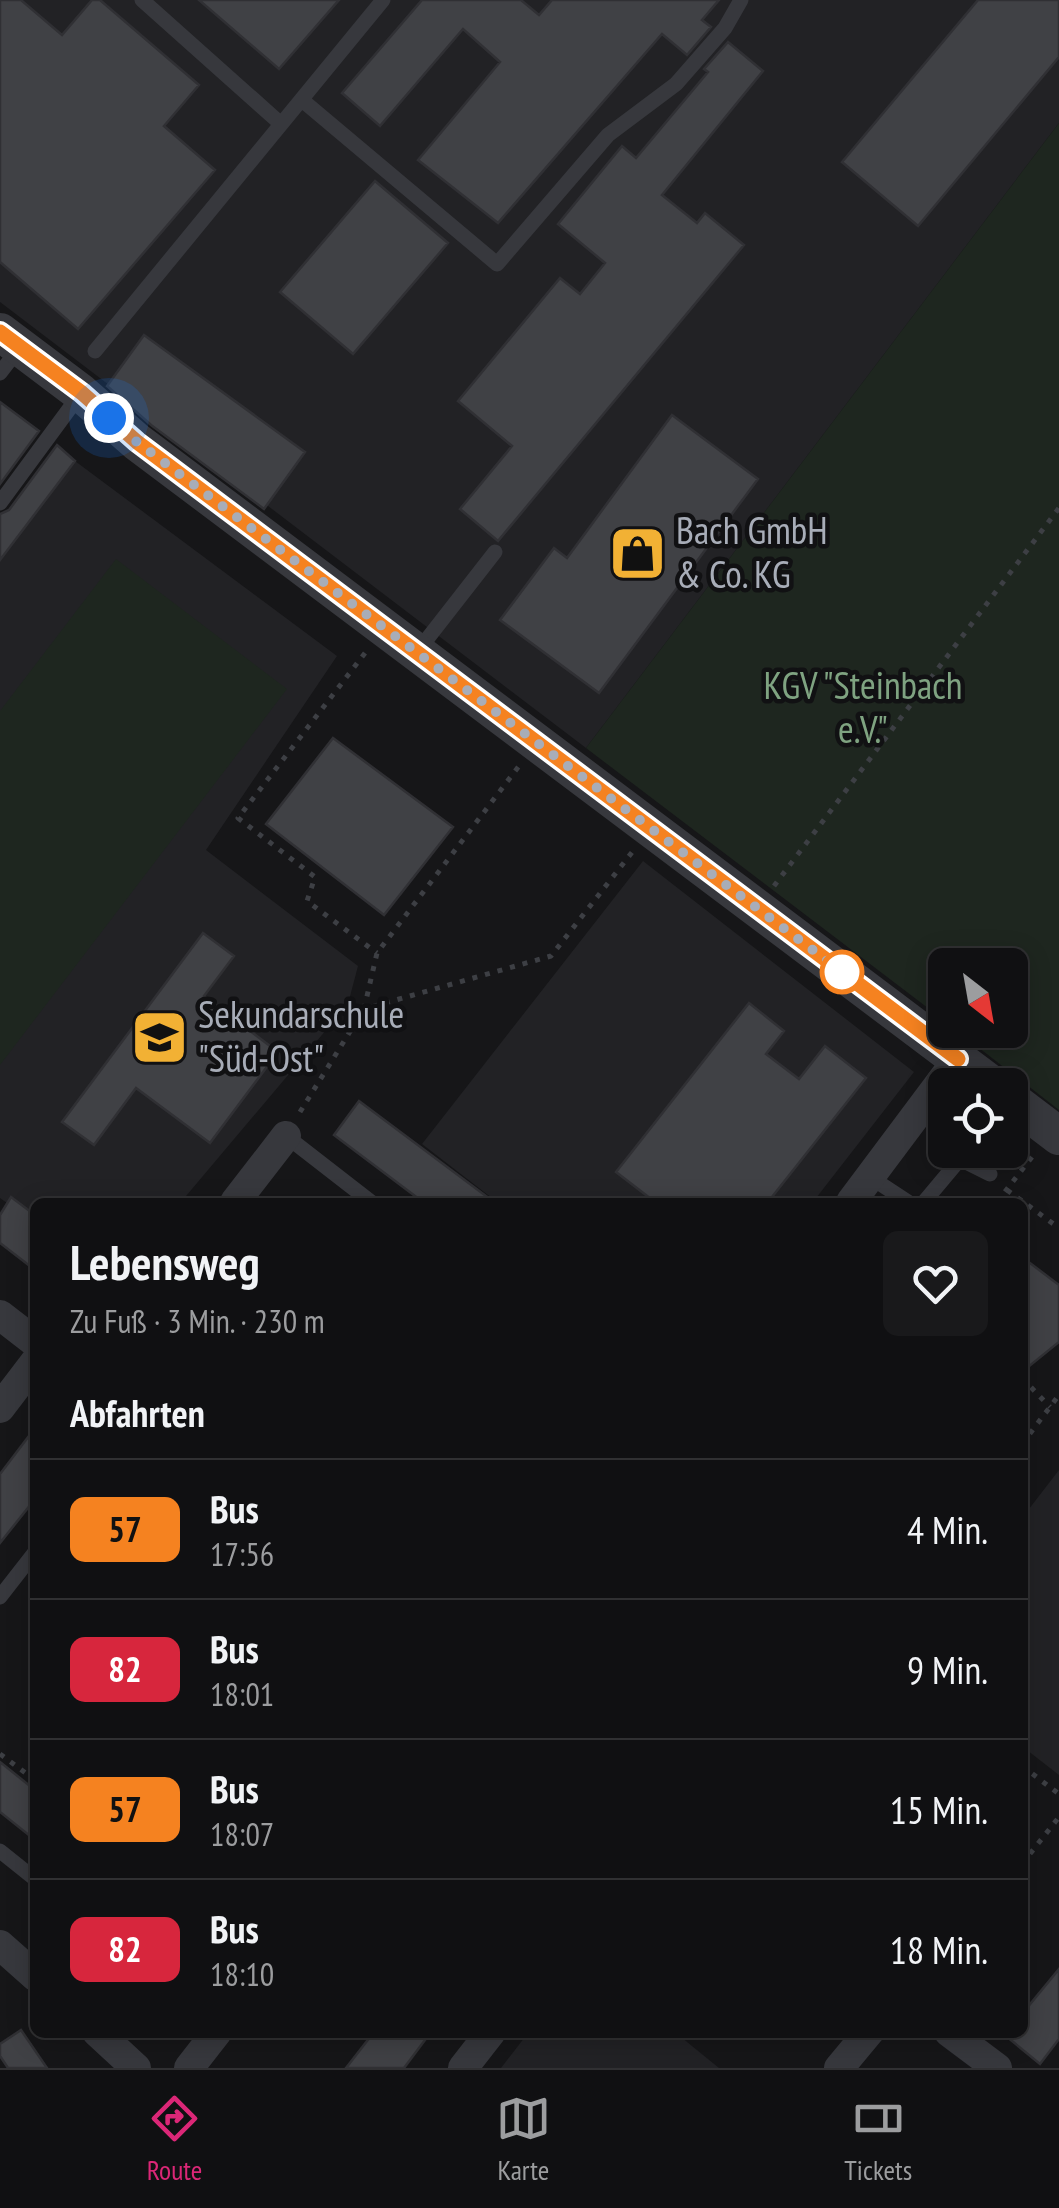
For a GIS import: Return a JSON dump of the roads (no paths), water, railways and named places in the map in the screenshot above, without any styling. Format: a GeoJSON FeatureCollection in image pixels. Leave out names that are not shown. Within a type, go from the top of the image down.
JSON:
{"type":"FeatureCollection","features":[{"type":"Feature","properties":{"kind":"street"},"geometry":{"type":"LineString","coordinates":[[7,351],[82,393],[137,442],[970,1068]]}},
{"type":"Feature","properties":{"kind":"street"},"geometry":{"type":"LineString","coordinates":[[854,1198],[958,1059]]}},
{"type":"Feature","properties":{"kind":"street"},"geometry":{"type":"LineString","coordinates":[[1028,1113],[1055,1134]]}},
{"type":"Feature","properties":{"kind":"street"},"geometry":{"type":"LineString","coordinates":[[237,1198],[286,1136]]}},
{"type":"Feature","properties":{"kind":"street"},"geometry":{"type":"LineString","coordinates":[[0,1316],[30,1338]]}},
{"type":"Feature","properties":{"kind":"street"},"geometry":{"type":"LineString","coordinates":[[0,1408],[30,1369]]}},
{"type":"Feature","properties":{"kind":"street"},"geometry":{"type":"LineString","coordinates":[[0,1945],[30,1972]]}},
{"type":"Feature","properties":{"kind":"street"},"geometry":{"type":"LineString","coordinates":[[104,2038],[136,2068]]}},
{"type":"Feature","properties":{"kind":"street"},"geometry":{"type":"LineString","coordinates":[[189,2068],[212,2038]]}},
{"type":"Feature","properties":{"kind":"street"},"geometry":{"type":"LineString","coordinates":[[463,2068],[486,2038]]}},
{"type":"Feature","properties":{"kind":"street"},"geometry":{"type":"LineString","coordinates":[[838,2068],[864,2038]]}},
{"type":"Feature","properties":{"kind":"street"},"geometry":{"type":"LineString","coordinates":[[957,2038],[997,2068]]}},
{"type":"Feature","properties":{"kind":"lane"},"geometry":{"type":"LineString","coordinates":[[142,0],[282,124]]}},
{"type":"Feature","properties":{"kind":"lane"},"geometry":{"type":"LineString","coordinates":[[96,352],[383,0]]}},
{"type":"Feature","properties":{"kind":"lane"},"geometry":{"type":"LineString","coordinates":[[302,100],[497,264],[608,135],[676,84],[725,28],[741,0]]}},
{"type":"Feature","properties":{"kind":"lane"},"geometry":{"type":"LineString","coordinates":[[0,504],[82,393]]}},
{"type":"Feature","properties":{"kind":"lane"},"geometry":{"type":"LineString","coordinates":[[416,652],[495,552]]}},
{"type":"Feature","properties":{"kind":"lane"},"geometry":{"type":"LineString","coordinates":[[286,1136],[366,1198]]}},
{"type":"Feature","properties":{"kind":"lane"},"geometry":{"type":"LineString","coordinates":[[927,1198],[960,1159],[990,1174]]}},
{"type":"Feature","properties":{"kind":"lane"},"geometry":{"type":"LineString","coordinates":[[870,1177],[902,1198]]}},
{"type":"Feature","properties":{"kind":"lane"},"geometry":{"type":"LineString","coordinates":[[0,1597],[30,1558]]}},
{"type":"Feature","properties":{"kind":"lane"},"geometry":{"type":"LineString","coordinates":[[0,1851],[30,1875]]}},
{"type":"Feature","properties":{"kind":"place","name":"Bach GmbH & Co. KG"},"geometry":{"type":"Point","coordinates":[637,553]}},
{"type":"Feature","properties":{"kind":"place","name":"Sekundarschule \"Süd-Ost\""},"geometry":{"type":"Point","coordinates":[159,1037]}},
{"type":"Feature","properties":{"kind":"park label","name":"KGV \"Steinbach e.V.\""},"geometry":{"type":"Point","coordinates":[863,708]}}]}
